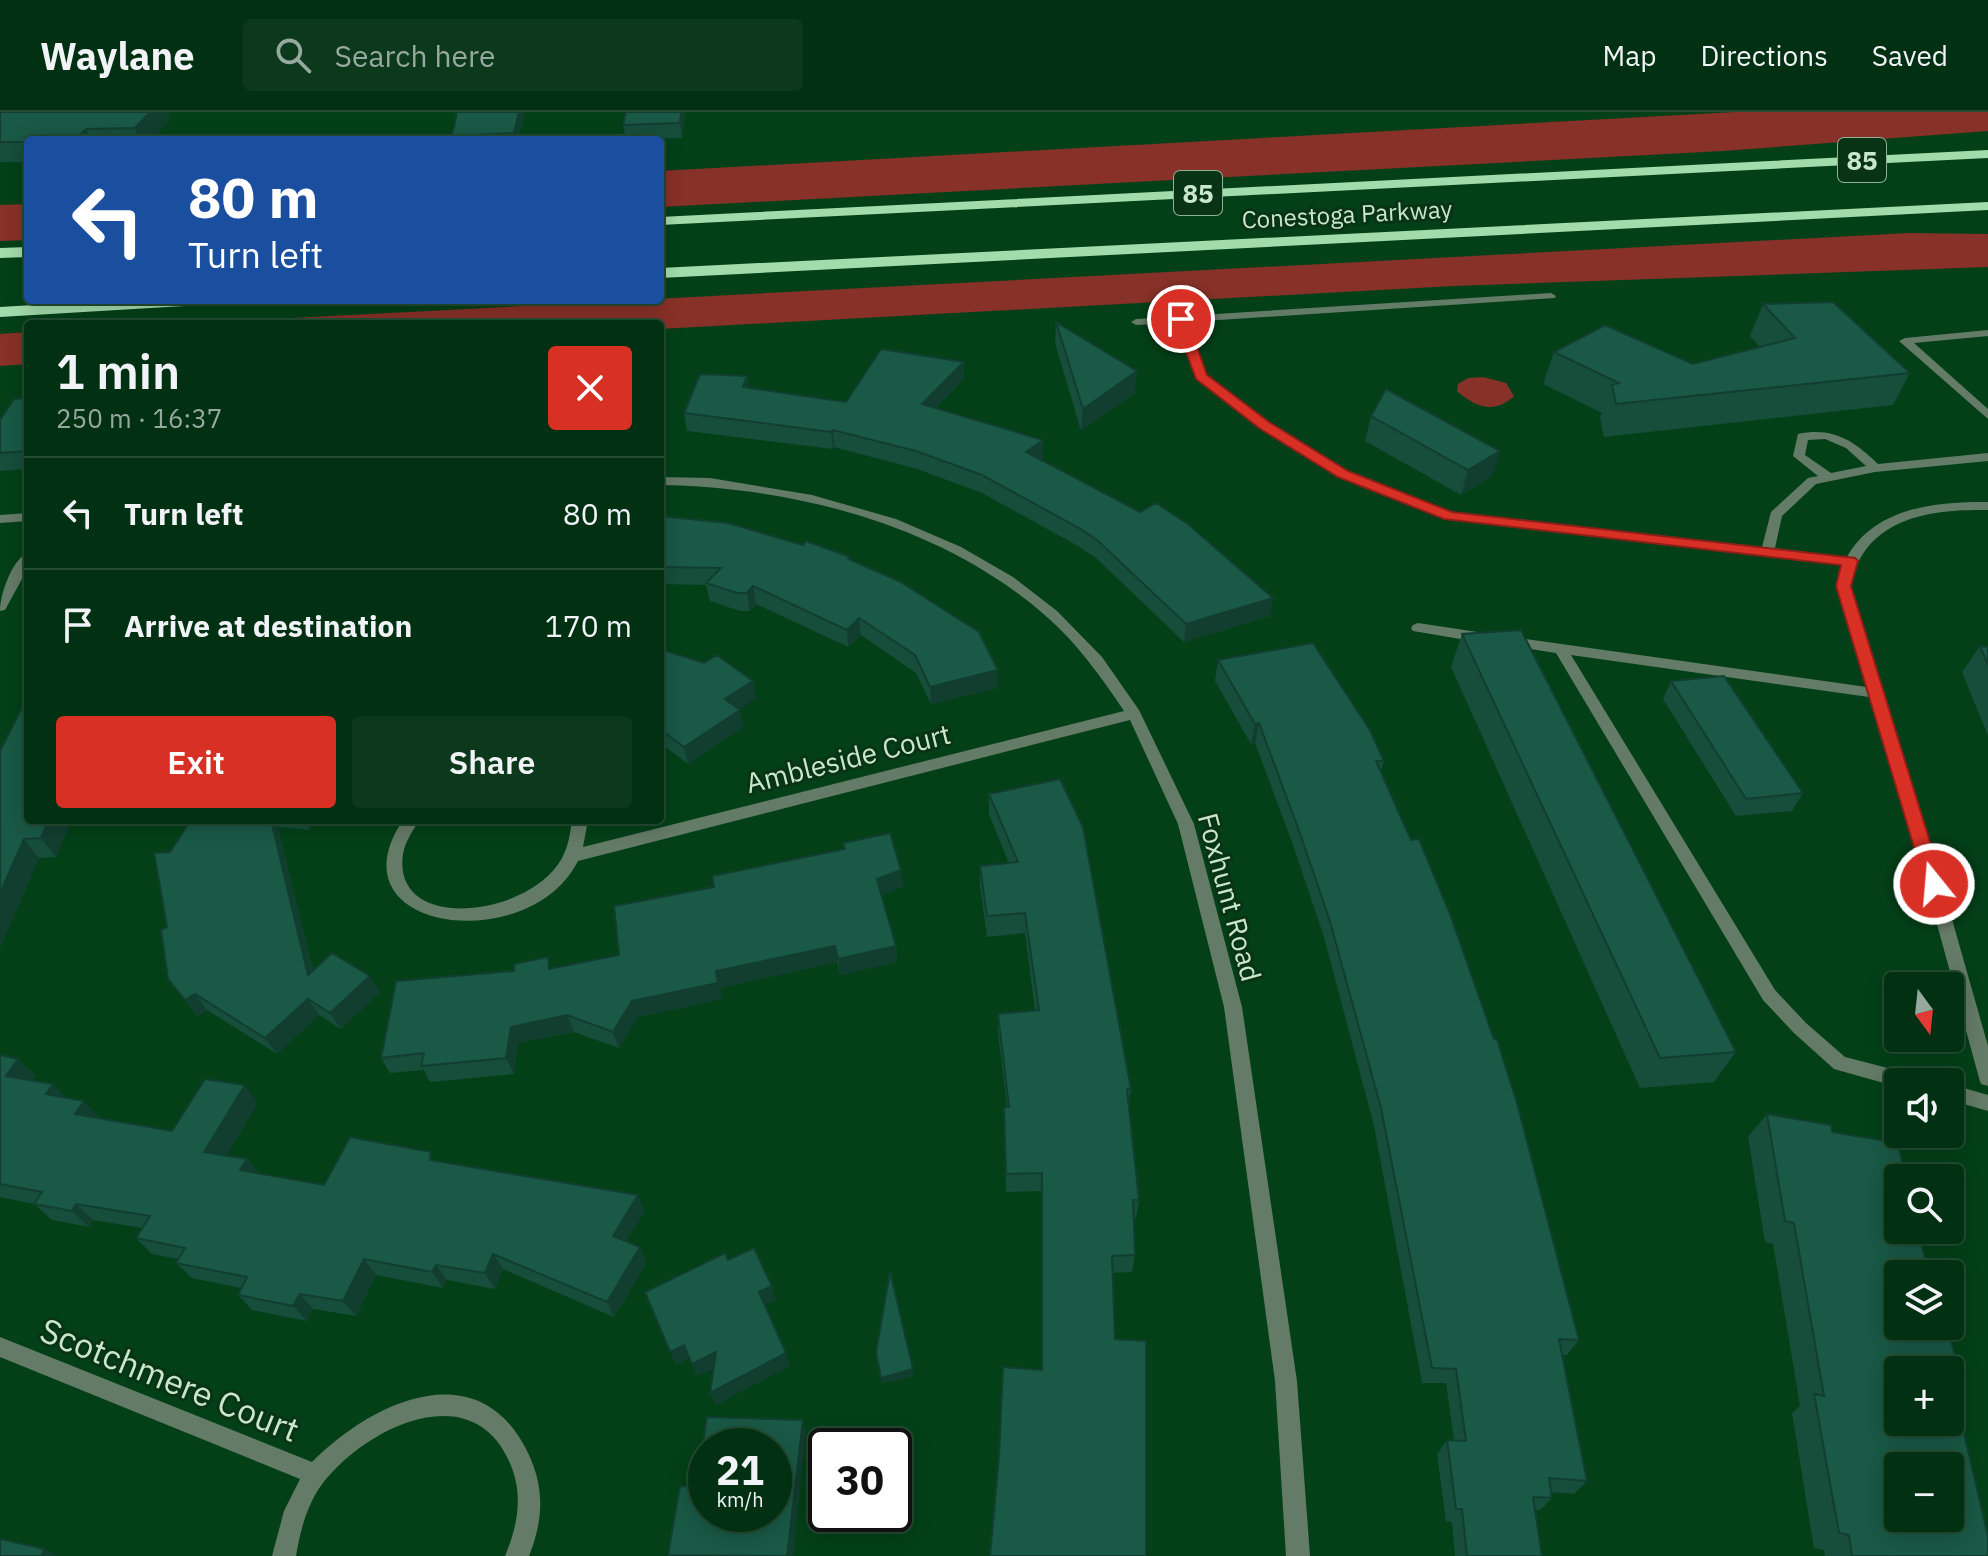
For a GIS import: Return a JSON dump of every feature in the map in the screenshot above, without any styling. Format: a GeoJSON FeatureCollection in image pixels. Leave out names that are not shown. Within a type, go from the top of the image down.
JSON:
{"type":"FeatureCollection","features":[{"type":"Feature","properties":{"kind":"highway"},"geometry":{"type":"LineString","coordinates":[[1736,166],[1988,144]]}},
{"type":"Feature","properties":{"kind":"highway","name":"85"},"geometry":{"type":"LineString","coordinates":[[1736,166],[1988,154]]}},
{"type":"Feature","properties":{"kind":"highway","name":"Conestoga Parkway"},"geometry":{"type":"LineString","coordinates":[[664,221],[1736,166]]}},
{"type":"Feature","properties":{"kind":"highway","name":"Conestoga Parkway"},"geometry":{"type":"LineString","coordinates":[[664,273],[1988,206]]}},
{"type":"Feature","properties":{"kind":"highway"},"geometry":{"type":"LineString","coordinates":[[1674,221],[1988,219]]}},
{"type":"Feature","properties":{"kind":"highway"},"geometry":{"type":"LineString","coordinates":[[0,253],[24,252]]}},
{"type":"Feature","properties":{"kind":"highway"},"geometry":{"type":"LineString","coordinates":[[0,312],[134,304]]}},
{"type":"Feature","properties":{"kind":"street"},"geometry":{"type":"LineString","coordinates":[[1136,322],[1551,296]]}},
{"type":"Feature","properties":{"kind":"street"},"geometry":{"type":"LineString","coordinates":[[1181,319],[1201,377],[1264,425],[1343,474],[1450,516],[1850,561]]}},
{"type":"Feature","properties":{"kind":"street"},"geometry":{"type":"LineString","coordinates":[[1988,333],[1905,341],[1988,415]]}},
{"type":"Feature","properties":{"kind":"street"},"geometry":{"type":"LineString","coordinates":[[1829,478],[1799,456],[1802,437],[1822,432],[1848,441],[1875,468]]}},
{"type":"Feature","properties":{"kind":"street"},"geometry":{"type":"LineString","coordinates":[[1768,550],[1776,515],[1812,481],[1875,468],[1988,457]]}},
{"type":"Feature","properties":{"kind":"street","name":"Foxhunt Road"},"geometry":{"type":"LineString","coordinates":[[664,481],[710,482],[812,499],[891,522],[956,550],[1008,580],[1052,614],[1097,660],[1134,714],[1186,824],[1233,1007],[1286,1381],[1298,1556]]}},
{"type":"Feature","properties":{"kind":"street"},"geometry":{"type":"LineString","coordinates":[[1988,506],[1965,505],[1911,512],[1868,537],[1850,561],[1843,586],[1988,1078]]}},
{"type":"Feature","properties":{"kind":"street"},"geometry":{"type":"LineString","coordinates":[[0,519],[24,517]]}},
{"type":"Feature","properties":{"kind":"street"},"geometry":{"type":"LineString","coordinates":[[0,607],[24,563]]}},
{"type":"Feature","properties":{"kind":"street"},"geometry":{"type":"LineString","coordinates":[[1418,628],[1876,693]]}},
{"type":"Feature","properties":{"kind":"street"},"geometry":{"type":"LineString","coordinates":[[1561,650],[1769,995],[1840,1063],[1884,1075]]}},
{"type":"Feature","properties":{"kind":"street","name":"Ambleside Court"},"geometry":{"type":"LineString","coordinates":[[575,855],[1134,714]]}},
{"type":"Feature","properties":{"kind":"street"},"geometry":{"type":"LineString","coordinates":[[408,824],[401,832],[393,856],[393,869],[402,891],[425,908],[454,915],[500,911],[532,898],[558,878],[575,855],[580,841],[580,824]]}},
{"type":"Feature","properties":{"kind":"street"},"geometry":{"type":"LineString","coordinates":[[1964,1096],[1988,1103]]}},
{"type":"Feature","properties":{"kind":"street","name":"Scotchmere Court"},"geometry":{"type":"LineString","coordinates":[[0,1347],[315,1474]]}},
{"type":"Feature","properties":{"kind":"street","name":"Scotchmere Court"},"geometry":{"type":"LineString","coordinates":[[284,1556],[293,1516],[315,1474],[347,1440],[387,1416],[428,1405],[459,1406],[493,1420],[518,1446],[531,1493],[526,1537],[517,1556]]}},
{"type":"Feature","properties":{"kind":"shaded area"},"geometry":{"type":"Polygon","coordinates":[[[1735,112],[1988,112],[1988,131],[1723,151],[664,207],[664,171],[1735,112]]]}},
{"type":"Feature","properties":{"kind":"shaded area"},"geometry":{"type":"Polygon","coordinates":[[[24,204],[24,240],[0,241],[0,205],[24,204]]]}},
{"type":"Feature","properties":{"kind":"shaded area"},"geometry":{"type":"Polygon","coordinates":[[[1909,233],[1988,234],[1988,267],[1454,286],[664,329],[664,320],[256,320],[560,304],[664,304],[664,299],[1909,233]]]}},
{"type":"Feature","properties":{"kind":"shaded area"},"geometry":{"type":"Polygon","coordinates":[[[24,332],[24,364],[0,366],[0,334],[24,332]]]}},
{"type":"Feature","properties":{"kind":"shaded area"},"geometry":{"type":"Polygon","coordinates":[[[1483,377],[1506,383],[1514,396],[1500,405],[1486,407],[1457,391],[1458,384],[1468,378],[1483,377]]]}},
{"type":"Feature","properties":{"kind":"building"},"geometry":{"type":"Polygon","coordinates":[[[0,112],[150,112],[135,128],[86,129],[79,136],[24,136],[23,142],[0,142],[0,112]]]}},
{"type":"Feature","properties":{"kind":"building"},"geometry":{"type":"Polygon","coordinates":[[[457,112],[519,112],[514,133],[452,136],[457,112]]]}},
{"type":"Feature","properties":{"kind":"building"},"geometry":{"type":"Polygon","coordinates":[[[626,112],[681,112],[680,123],[623,125],[626,112]]]}},
{"type":"Feature","properties":{"kind":"building"},"geometry":{"type":"Polygon","coordinates":[[[1833,302],[1910,373],[1616,404],[1612,385],[1619,383],[1554,352],[1605,325],[1693,364],[1795,338],[1763,304],[1833,302]]]}},
{"type":"Feature","properties":{"kind":"building"},"geometry":{"type":"Polygon","coordinates":[[[1056,322],[1137,371],[1083,409],[1056,322]]]}},
{"type":"Feature","properties":{"kind":"building"},"geometry":{"type":"Polygon","coordinates":[[[881,349],[964,362],[922,404],[1043,440],[1026,452],[1140,512],[1156,503],[1188,524],[1273,598],[1186,624],[1097,540],[982,475],[916,451],[833,430],[684,413],[700,374],[747,376],[743,387],[846,402],[881,349]]]}},
{"type":"Feature","properties":{"kind":"building"},"geometry":{"type":"Polygon","coordinates":[[[1386,389],[1500,451],[1468,470],[1371,416],[1386,389]]]}},
{"type":"Feature","properties":{"kind":"building"},"geometry":{"type":"Polygon","coordinates":[[[24,398],[24,451],[0,453],[0,420],[14,399],[24,398]]]}},
{"type":"Feature","properties":{"kind":"building"},"geometry":{"type":"Polygon","coordinates":[[[664,516],[728,523],[803,545],[806,541],[850,557],[848,559],[899,581],[979,632],[998,670],[930,687],[915,655],[859,618],[847,630],[753,586],[747,593],[737,593],[706,583],[721,568],[664,567],[664,516]]]}},
{"type":"Feature","properties":{"kind":"building"},"geometry":{"type":"Polygon","coordinates":[[[1521,630],[1736,1052],[1660,1058],[1462,634],[1521,630]]]}},
{"type":"Feature","properties":{"kind":"building"},"geometry":{"type":"Polygon","coordinates":[[[1313,643],[1370,730],[1384,761],[1376,761],[1411,840],[1419,839],[1450,914],[1494,1039],[1497,1039],[1517,1103],[1579,1340],[1559,1339],[1587,1481],[1549,1478],[1552,1498],[1533,1497],[1542,1556],[1467,1556],[1462,1509],[1456,1509],[1447,1440],[1466,1441],[1456,1369],[1432,1368],[1381,1108],[1329,918],[1259,723],[1255,724],[1218,660],[1313,643]]]}},
{"type":"Feature","properties":{"kind":"building"},"geometry":{"type":"Polygon","coordinates":[[[1980,646],[1988,647],[1988,665],[1980,646]]]}},
{"type":"Feature","properties":{"kind":"building"},"geometry":{"type":"Polygon","coordinates":[[[664,650],[704,663],[717,655],[753,681],[725,699],[740,710],[684,747],[664,732],[664,650]]]}},
{"type":"Feature","properties":{"kind":"building"},"geometry":{"type":"Polygon","coordinates":[[[1724,676],[1803,793],[1746,799],[1671,681],[1724,676]]]}},
{"type":"Feature","properties":{"kind":"building"},"geometry":{"type":"Polygon","coordinates":[[[24,704],[24,824],[47,824],[41,838],[24,839],[0,893],[0,751],[24,704]]]}},
{"type":"Feature","properties":{"kind":"building"},"geometry":{"type":"Polygon","coordinates":[[[1060,779],[1083,827],[1131,1089],[1127,1089],[1139,1200],[1133,1200],[1135,1255],[1112,1256],[1115,1339],[1146,1341],[1146,1556],[990,1556],[1003,1367],[1042,1370],[1042,1173],[1006,1174],[1004,1107],[1009,1107],[998,1014],[1039,1010],[1025,913],[987,916],[980,866],[1018,862],[989,794],[1060,779]]]}},
{"type":"Feature","properties":{"kind":"building"},"geometry":{"type":"Polygon","coordinates":[[[188,824],[272,824],[308,975],[332,953],[370,976],[330,1013],[308,999],[265,1038],[195,994],[185,1000],[168,979],[161,930],[167,927],[154,853],[170,852],[188,824]]]}},
{"type":"Feature","properties":{"kind":"building"},"geometry":{"type":"Polygon","coordinates":[[[890,833],[901,870],[877,879],[896,946],[838,959],[835,946],[716,971],[718,983],[632,1001],[613,1032],[567,1015],[511,1027],[506,1058],[421,1066],[424,1053],[381,1058],[396,981],[514,971],[514,964],[548,957],[549,969],[619,955],[614,906],[714,887],[712,876],[845,849],[843,843],[890,833]]]}},
{"type":"Feature","properties":{"kind":"building"},"geometry":{"type":"Polygon","coordinates":[[[0,1055],[18,1059],[6,1076],[53,1084],[46,1094],[84,1101],[75,1114],[172,1131],[205,1079],[245,1085],[204,1152],[247,1159],[240,1170],[324,1185],[350,1137],[431,1152],[430,1160],[638,1195],[613,1236],[640,1247],[607,1302],[493,1254],[485,1273],[436,1265],[432,1272],[364,1259],[343,1301],[300,1294],[293,1306],[238,1295],[247,1277],[176,1263],[185,1248],[136,1238],[150,1216],[76,1204],[72,1211],[34,1204],[42,1192],[0,1184],[0,1055]]]}},
{"type":"Feature","properties":{"kind":"building"},"geometry":{"type":"Polygon","coordinates":[[[1767,1114],[1831,1125],[1832,1132],[1884,1141],[1884,1148],[1899,1148],[1903,1164],[1884,1164],[1884,1244],[1922,1244],[1926,1260],[1884,1260],[1884,1340],[1951,1340],[1955,1356],[1884,1356],[1884,1436],[1964,1436],[1964,1433],[1988,1536],[1988,1556],[1852,1556],[1849,1535],[1839,1533],[1814,1394],[1824,1396],[1794,1223],[1785,1221],[1767,1114]]]}},
{"type":"Feature","properties":{"kind":"building"},"geometry":{"type":"Polygon","coordinates":[[[754,1248],[772,1286],[759,1292],[786,1353],[710,1393],[716,1352],[692,1364],[684,1345],[670,1352],[645,1292],[725,1253],[728,1260],[754,1248]]]}},
{"type":"Feature","properties":{"kind":"building"},"geometry":{"type":"Polygon","coordinates":[[[890,1271],[913,1369],[881,1378],[876,1352],[890,1271]]]}},
{"type":"Feature","properties":{"kind":"building"},"geometry":{"type":"Polygon","coordinates":[[[707,1417],[803,1420],[792,1514],[792,1428],[705,1428],[707,1417]]]}},
{"type":"Feature","properties":{"kind":"building"},"geometry":{"type":"Polygon","coordinates":[[[680,1486],[688,1486],[688,1532],[790,1532],[787,1556],[668,1555],[680,1486]]]}},
{"type":"Feature","properties":{"kind":"building"},"geometry":{"type":"Polygon","coordinates":[[[0,1539],[45,1549],[41,1556],[0,1556],[0,1539]]]}},
{"type":"Feature","properties":{"kind":"route"},"geometry":{"type":"LineString","coordinates":[[1181,319],[1201,377],[1264,425],[1343,474],[1450,516],[1850,561],[1843,586],[1934,884]]}}]}
